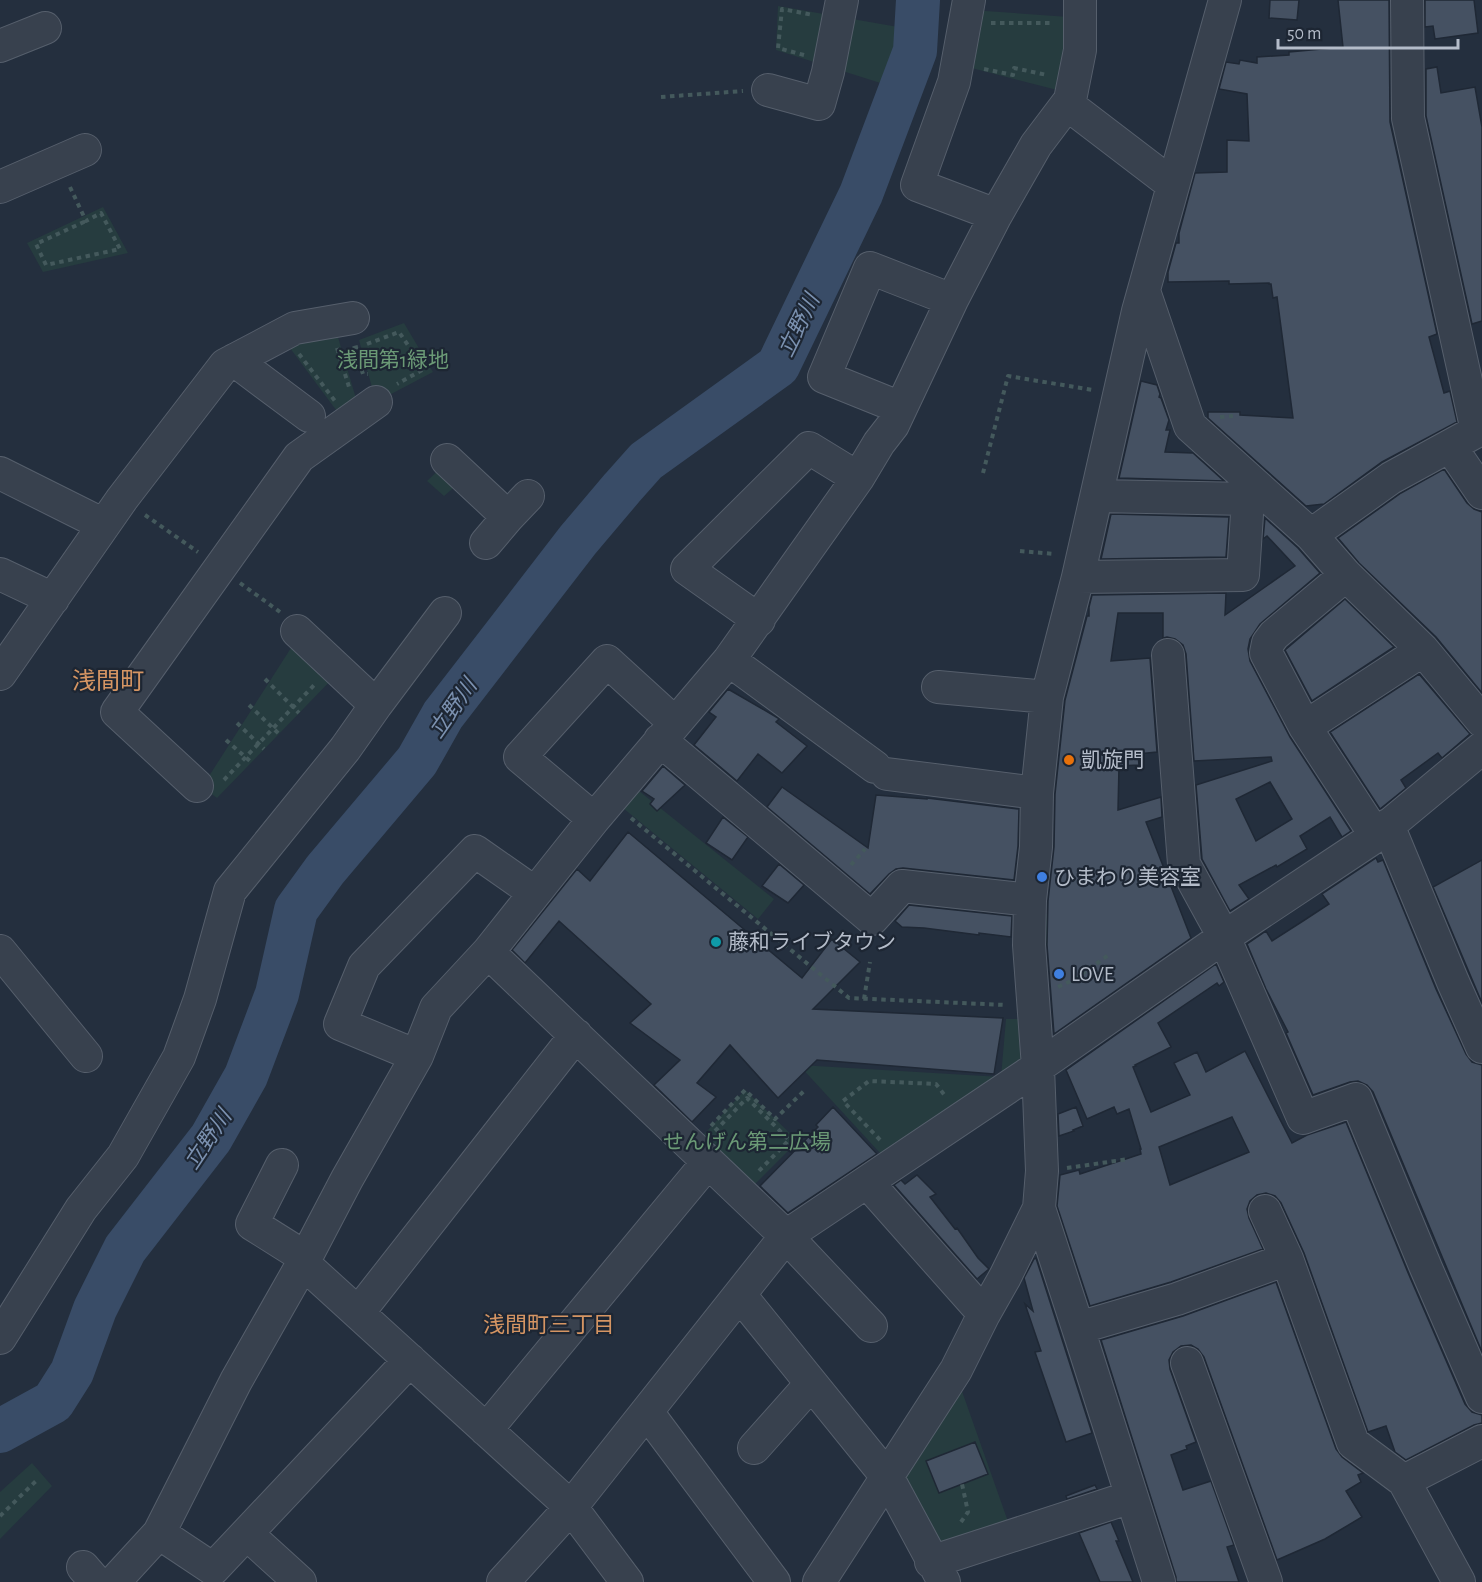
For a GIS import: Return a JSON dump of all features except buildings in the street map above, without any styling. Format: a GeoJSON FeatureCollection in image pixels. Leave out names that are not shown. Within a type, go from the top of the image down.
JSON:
{"type":"FeatureCollection","features":[{"type":"Feature","properties":{"kind":"street"},"geometry":{"type":"LineString","coordinates":[[768,90],[819,104],[828,72],[842,0]]}},
{"type":"Feature","properties":{"kind":"street"},"geometry":{"type":"LineString","coordinates":[[819,1582],[956,1370],[1039,1208],[1042,1171],[1038,1067],[1029,959],[1030,900],[1036,847],[1037,793],[1047,697],[1081,567],[1144,291],[1225,0]]}},
{"type":"Feature","properties":{"kind":"street"},"geometry":{"type":"LineString","coordinates":[[1311,535],[1391,478],[1477,431],[1408,118],[1407,0]]}},
{"type":"Feature","properties":{"kind":"street"},"geometry":{"type":"LineString","coordinates":[[975,11],[954,82],[917,185],[996,215]]}},
{"type":"Feature","properties":{"kind":"street"},"geometry":{"type":"LineString","coordinates":[[1057,94],[1070,100],[1080,50],[1071,12]]}},
{"type":"Feature","properties":{"kind":"street"},"geometry":{"type":"LineString","coordinates":[[0,46],[45,28]]}},
{"type":"Feature","properties":{"kind":"street"},"geometry":{"type":"LineString","coordinates":[[1057,94],[1173,185]]}},
{"type":"Feature","properties":{"kind":"street"},"geometry":{"type":"LineString","coordinates":[[114,1582],[159,1533],[236,1382],[417,1056],[436,1008],[488,952],[602,810],[729,660],[759,620],[892,425],[952,300],[996,215],[1036,146],[1057,94]]}},
{"type":"Feature","properties":{"kind":"street"},"geometry":{"type":"LineString","coordinates":[[0,187],[72,156]]}},
{"type":"Feature","properties":{"kind":"street"},"geometry":{"type":"LineString","coordinates":[[901,408],[824,377],[870,268],[952,300]]}},
{"type":"Feature","properties":{"kind":"street"},"geometry":{"type":"LineString","coordinates":[[1144,291],[1190,426],[1253,494],[1311,535],[1346,576],[1423,650],[1482,721]]}},
{"type":"Feature","properties":{"kind":"street"},"geometry":{"type":"LineString","coordinates":[[0,674],[122,499],[225,365],[295,327],[344,331]]}},
{"type":"Feature","properties":{"kind":"street"},"geometry":{"type":"LineString","coordinates":[[234,360],[309,416]]}},
{"type":"Feature","properties":{"kind":"street"},"geometry":{"type":"LineString","coordinates":[[208,786],[117,712],[299,457],[373,384]]}},
{"type":"Feature","properties":{"kind":"street"},"geometry":{"type":"LineString","coordinates":[[1450,446],[1482,493]]}},
{"type":"Feature","properties":{"kind":"street"},"geometry":{"type":"LineString","coordinates":[[759,620],[687,570],[809,448],[858,477]]}},
{"type":"Feature","properties":{"kind":"street"},"geometry":{"type":"LineString","coordinates":[[447,460],[518,506],[486,543]]}},
{"type":"Feature","properties":{"kind":"street"},"geometry":{"type":"LineString","coordinates":[[0,473],[104,525]]}},
{"type":"Feature","properties":{"kind":"street"},"geometry":{"type":"LineString","coordinates":[[1097,496],[1253,494]]}},
{"type":"Feature","properties":{"kind":"street"},"geometry":{"type":"LineString","coordinates":[[1081,567],[1243,575],[1253,494]]}},
{"type":"Feature","properties":{"kind":"street"},"geometry":{"type":"LineString","coordinates":[[0,574],[53,599]]}},
{"type":"Feature","properties":{"kind":"street"},"geometry":{"type":"LineString","coordinates":[[1346,576],[1274,635],[1268,643],[1266,652],[1305,727],[1382,831],[1482,1047]]}},
{"type":"Feature","properties":{"kind":"street"},"geometry":{"type":"LineString","coordinates":[[0,1338],[81,1209],[123,1156],[179,1057],[200,999],[230,891],[345,749],[445,613]]}},
{"type":"Feature","properties":{"kind":"street"},"geometry":{"type":"LineString","coordinates":[[297,631],[376,705]]}},
{"type":"Feature","properties":{"kind":"street"},"geometry":{"type":"LineString","coordinates":[[1305,727],[1423,650]]}},
{"type":"Feature","properties":{"kind":"street"},"geometry":{"type":"LineString","coordinates":[[1168,655],[1184,864],[1224,937],[1303,1118],[1356,1099],[1482,1397]]}},
{"type":"Feature","properties":{"kind":"street"},"geometry":{"type":"LineString","coordinates":[[729,660],[881,770],[1037,793]]}},
{"type":"Feature","properties":{"kind":"street"},"geometry":{"type":"LineString","coordinates":[[602,810],[520,757],[607,661],[668,732],[872,919],[902,886],[1030,900]]}},
{"type":"Feature","properties":{"kind":"street"},"geometry":{"type":"LineString","coordinates":[[938,687],[1047,697]]}},
{"type":"Feature","properties":{"kind":"street"},"geometry":{"type":"LineString","coordinates":[[503,1582],[571,1507],[786,1236],[1038,1067],[1224,937],[1382,831],[1482,747]]}},
{"type":"Feature","properties":{"kind":"street"},"geometry":{"type":"LineString","coordinates":[[417,1056],[340,1024],[364,966],[475,851],[535,893]]}},
{"type":"Feature","properties":{"kind":"street"},"geometry":{"type":"LineString","coordinates":[[0,951],[86,1056]]}},
{"type":"Feature","properties":{"kind":"street"},"geometry":{"type":"LineString","coordinates":[[488,952],[786,1236],[871,1326]]}},
{"type":"Feature","properties":{"kind":"street"},"geometry":{"type":"LineString","coordinates":[[358,1313],[576,1035]]}},
{"type":"Feature","properties":{"kind":"street"},"geometry":{"type":"LineString","coordinates":[[486,1430],[708,1162]]}},
{"type":"Feature","properties":{"kind":"street"},"geometry":{"type":"LineString","coordinates":[[282,1165],[252,1224],[304,1261],[571,1507],[627,1582]]}},
{"type":"Feature","properties":{"kind":"street"},"geometry":{"type":"LineString","coordinates":[[867,1182],[984,1314]]}},
{"type":"Feature","properties":{"kind":"street"},"geometry":{"type":"LineString","coordinates":[[1039,1208],[1159,1582]]}},
{"type":"Feature","properties":{"kind":"street"},"geometry":{"type":"LineString","coordinates":[[1265,1211],[1287,1259],[1353,1443],[1404,1481],[1459,1582]]}},
{"type":"Feature","properties":{"kind":"street"},"geometry":{"type":"LineString","coordinates":[[1078,1328],[1177,1299],[1287,1259]]}},
{"type":"Feature","properties":{"kind":"street"},"geometry":{"type":"LineString","coordinates":[[740,1295],[888,1478],[944,1565],[1131,1497]]}},
{"type":"Feature","properties":{"kind":"street"},"geometry":{"type":"LineString","coordinates":[[159,1533],[213,1569],[410,1360]]}},
{"type":"Feature","properties":{"kind":"street"},"geometry":{"type":"LineString","coordinates":[[1187,1363],[1266,1582]]}},
{"type":"Feature","properties":{"kind":"street"},"geometry":{"type":"LineString","coordinates":[[754,1448],[811,1384]]}},
{"type":"Feature","properties":{"kind":"street"},"geometry":{"type":"LineString","coordinates":[[647,1412],[774,1582]]}},
{"type":"Feature","properties":{"kind":"street"},"geometry":{"type":"LineString","coordinates":[[1404,1481],[1482,1441]]}},
{"type":"Feature","properties":{"kind":"street"},"geometry":{"type":"LineString","coordinates":[[247,1534],[300,1582]]}},
{"type":"Feature","properties":{"kind":"street"},"geometry":{"type":"LineString","coordinates":[[1468,1582],[1482,1573]]}},
{"type":"Feature","properties":{"kind":"path"},"geometry":{"type":"LineString","coordinates":[[975,11],[1071,12]]}},
{"type":"Feature","properties":{"kind":"path"},"geometry":{"type":"LineString","coordinates":[[773,46],[778,48]]}},
{"type":"Feature","properties":{"kind":"path"},"geometry":{"type":"LineString","coordinates":[[983,68],[1013,75],[1014,68],[1048,75],[1057,94]]}},
{"type":"Feature","properties":{"kind":"path"},"geometry":{"type":"LineString","coordinates":[[661,97],[768,90]]}},
{"type":"Feature","properties":{"kind":"path"},"geometry":{"type":"LineString","coordinates":[[72,156],[86,221]]}},
{"type":"Feature","properties":{"kind":"path"},"geometry":{"type":"LineString","coordinates":[[101,213],[120,249],[46,265],[36,244],[86,221],[101,213]]}},
{"type":"Feature","properties":{"kind":"path"},"geometry":{"type":"LineString","coordinates":[[303,327],[308,335],[291,343],[340,407]]}},
{"type":"Feature","properties":{"kind":"path"},"geometry":{"type":"LineString","coordinates":[[344,331],[349,387]]}},
{"type":"Feature","properties":{"kind":"path"},"geometry":{"type":"LineString","coordinates":[[399,332],[424,369],[373,384],[354,348],[399,332]]}},
{"type":"Feature","properties":{"kind":"path"},"geometry":{"type":"LineString","coordinates":[[983,473],[1008,376],[1120,394]]}},
{"type":"Feature","properties":{"kind":"path"},"geometry":{"type":"LineString","coordinates":[[1020,551],[1081,567]]}},
{"type":"Feature","properties":{"kind":"path"},"geometry":{"type":"LineString","coordinates":[[208,786],[246,758],[333,665]]}},
{"type":"Feature","properties":{"kind":"path"},"geometry":{"type":"LineString","coordinates":[[266,679],[299,713]]}},
{"type":"Feature","properties":{"kind":"path"},"geometry":{"type":"LineString","coordinates":[[249,705],[279,734]]}},
{"type":"Feature","properties":{"kind":"path"},"geometry":{"type":"LineString","coordinates":[[237,723],[264,749]]}},
{"type":"Feature","properties":{"kind":"path"},"geometry":{"type":"LineString","coordinates":[[226,740],[251,762]]}},
{"type":"Feature","properties":{"kind":"path"},"geometry":{"type":"LineString","coordinates":[[602,810],[849,998],[1034,1003],[1073,980],[1110,954]]}},
{"type":"Feature","properties":{"kind":"path"},"geometry":{"type":"LineString","coordinates":[[864,999],[870,962]]}},
{"type":"Feature","properties":{"kind":"path"},"geometry":{"type":"LineString","coordinates":[[882,1142],[843,1101],[869,1081],[936,1084],[952,1105]]}},
{"type":"Feature","properties":{"kind":"path"},"geometry":{"type":"LineString","coordinates":[[752,1179],[789,1140],[747,1098],[712,1134],[707,1131],[745,1090],[775,1119],[805,1090]]}},
{"type":"Feature","properties":{"kind":"path"},"geometry":{"type":"LineString","coordinates":[[1042,1171],[1129,1159]]}},
{"type":"Feature","properties":{"kind":"path"},"geometry":{"type":"LineString","coordinates":[[0,1516],[36,1481]]}},
{"type":"Feature","properties":{"kind":"path"},"geometry":{"type":"LineString","coordinates":[[944,1565],[952,1534],[968,1512],[962,1484]]}},
{"type":"Feature","properties":{"kind":"green space"},"geometry":{"type":"Polygon","coordinates":[[[778,6],[904,28],[890,86],[776,50],[778,6]]]}},
{"type":"Feature","properties":{"kind":"green space"},"geometry":{"type":"Polygon","coordinates":[[[971,10],[1069,17],[1065,92],[960,65],[971,10]]]}},
{"type":"Feature","properties":{"kind":"green space"},"geometry":{"type":"Polygon","coordinates":[[[103,207],[128,253],[43,272],[27,243],[103,207]]]}},
{"type":"Feature","properties":{"kind":"green space","name":"浅間第1緑地"},"geometry":{"type":"Polygon","coordinates":[[[404,323],[433,372],[376,402],[359,340],[404,323]]]}},
{"type":"Feature","properties":{"kind":"green space"},"geometry":{"type":"Polygon","coordinates":[[[335,327],[357,402],[339,414],[284,340],[335,327]]]}},
{"type":"Feature","properties":{"kind":"green space"},"geometry":{"type":"Polygon","coordinates":[[[447,462],[464,479],[444,496],[427,481],[447,462]]]}},
{"type":"Feature","properties":{"kind":"green space"},"geometry":{"type":"Polygon","coordinates":[[[298,637],[337,674],[217,798],[202,787],[298,637]]]}},
{"type":"Feature","properties":{"kind":"green space"},"geometry":{"type":"Polygon","coordinates":[[[639,791],[774,899],[758,919],[623,808],[639,791]]]}},
{"type":"Feature","properties":{"kind":"green space"},"geometry":{"type":"Polygon","coordinates":[[[1034,914],[1062,914],[1064,941],[1032,949],[1034,914]]]}},
{"type":"Feature","properties":{"kind":"green space"},"geometry":{"type":"Polygon","coordinates":[[[1032,949],[1038,1067],[892,1166],[799,1065],[1001,1077],[1006,1019],[1028,1019],[1032,949]]]}},
{"type":"Feature","properties":{"kind":"green space","name":"せんげん第二広場"},"geometry":{"type":"Polygon","coordinates":[[[745,1090],[798,1141],[746,1193],[695,1144],[745,1090]]]}},
{"type":"Feature","properties":{"kind":"green space"},"geometry":{"type":"Polygon","coordinates":[[[958,1380],[1011,1530],[934,1554],[898,1479],[958,1380]]]}},
{"type":"Feature","properties":{"kind":"green space"},"geometry":{"type":"Polygon","coordinates":[[[32,1463],[52,1486],[0,1539],[0,1492],[32,1463]]]}},
{"type":"Feature","properties":{"kind":"waterway","name":"立野川"},"geometry":{"type":"LineString","coordinates":[[0,1431],[53,1402],[72,1372],[95,1309],[125,1249],[211,1138],[246,1076],[277,994],[296,910],[325,870],[417,761],[443,715],[578,540],[646,461],[778,366],[861,194],[915,51],[918,0]]}},
{"type":"Feature","properties":{"kind":"place","name":"凱旋門"},"geometry":{"type":"Point","coordinates":[1069,760]}},
{"type":"Feature","properties":{"kind":"place","name":"ひまわり美容室"},"geometry":{"type":"Point","coordinates":[1042,877]}},
{"type":"Feature","properties":{"kind":"place","name":"藤和ライブタウン"},"geometry":{"type":"Point","coordinates":[716,942]}},
{"type":"Feature","properties":{"kind":"place","name":"LOVE"},"geometry":{"type":"Point","coordinates":[1059,974]}},
{"type":"Feature","properties":{"kind":"district","name":"浅間町"},"geometry":{"type":"Point","coordinates":[108,681]}},
{"type":"Feature","properties":{"kind":"district","name":"浅間町三丁目"},"geometry":{"type":"Point","coordinates":[549,1324]}}]}
